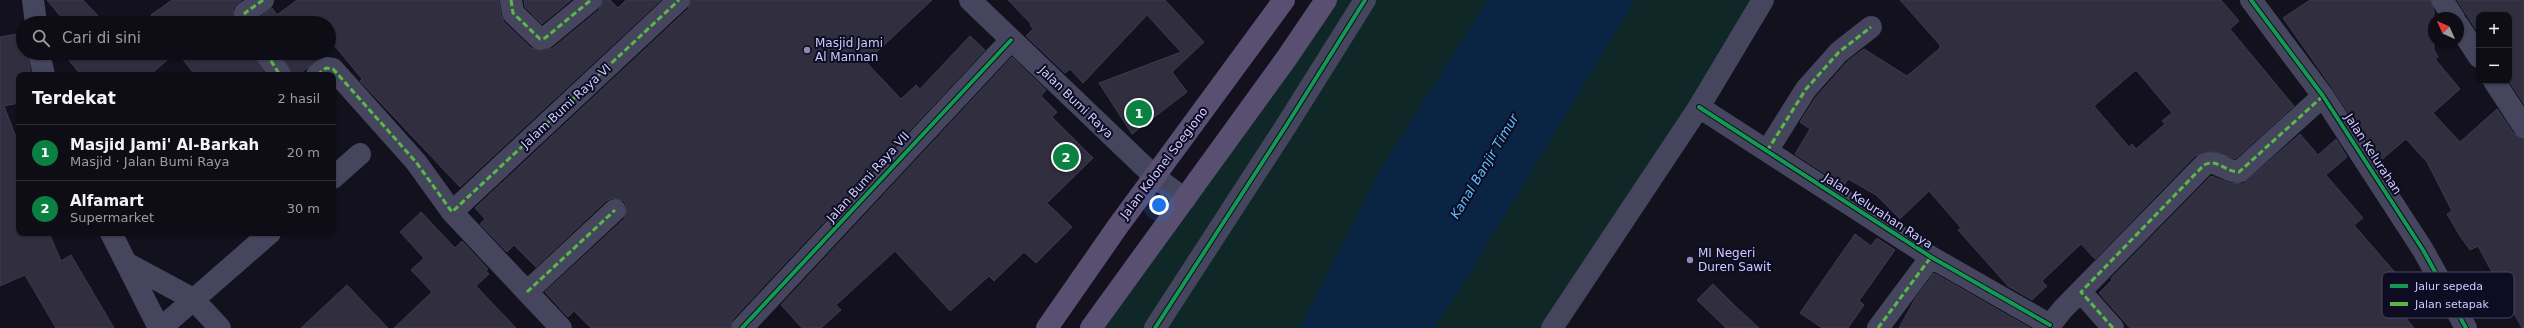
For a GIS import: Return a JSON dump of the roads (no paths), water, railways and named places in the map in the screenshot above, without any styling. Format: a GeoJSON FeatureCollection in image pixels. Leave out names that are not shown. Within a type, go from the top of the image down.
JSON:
{"type":"FeatureCollection","features":[{"type":"Feature","properties":{"kind":"main road","name":"Jalan Kolonel Soegiono"},"geometry":{"type":"LineString","coordinates":[[1047,328],[1284,0]]}},
{"type":"Feature","properties":{"kind":"main road"},"geometry":{"type":"LineString","coordinates":[[1091,328],[1186,199],[1326,0]]}},
{"type":"Feature","properties":{"kind":"street"},"geometry":{"type":"LineString","coordinates":[[34,0],[35,16]]}},
{"type":"Feature","properties":{"kind":"street"},"geometry":{"type":"LineString","coordinates":[[246,16],[245,13],[263,0]]}},
{"type":"Feature","properties":{"kind":"street"},"geometry":{"type":"LineString","coordinates":[[511,0],[513,13],[540,39],[545,38],[591,0]]}},
{"type":"Feature","properties":{"kind":"street","name":"Jalam Bumi Raya VI"},"geometry":{"type":"LineString","coordinates":[[452,212],[679,0]]}},
{"type":"Feature","properties":{"kind":"street","name":"Jalan Bumi Raya"},"geometry":{"type":"LineString","coordinates":[[970,0],[1155,177],[1186,199]]}},
{"type":"Feature","properties":{"kind":"street"},"geometry":{"type":"LineString","coordinates":[[1155,328],[1286,126],[1365,0]]}},
{"type":"Feature","properties":{"kind":"street"},"geometry":{"type":"LineString","coordinates":[[1552,328],[1699,107],[1764,0]]}},
{"type":"Feature","properties":{"kind":"street","name":"Jalan Kelurahan"},"geometry":{"type":"LineString","coordinates":[[2251,0],[2323,96],[2424,250],[2436,272]]}},
{"type":"Feature","properties":{"kind":"street"},"geometry":{"type":"LineString","coordinates":[[2442,0],[2450,12]]}},
{"type":"Feature","properties":{"kind":"street"},"geometry":{"type":"LineString","coordinates":[[1767,151],[1806,89],[1839,52],[1871,27]]}},
{"type":"Feature","properties":{"kind":"street"},"geometry":{"type":"LineString","coordinates":[[2464,34],[2476,53]]}},
{"type":"Feature","properties":{"kind":"street","name":"Jalan Bumi Raya VII"},"geometry":{"type":"LineString","coordinates":[[742,328],[1011,40]]}},
{"type":"Feature","properties":{"kind":"street"},"geometry":{"type":"LineString","coordinates":[[41,60],[43,72]]}},
{"type":"Feature","properties":{"kind":"street"},"geometry":{"type":"LineString","coordinates":[[270,60],[278,72]]}},
{"type":"Feature","properties":{"kind":"street"},"geometry":{"type":"LineString","coordinates":[[321,72],[326,68],[333,69],[336,72]]}},
{"type":"Feature","properties":{"kind":"street"},"geometry":{"type":"LineString","coordinates":[[336,72],[416,162],[452,212],[561,328]]}},
{"type":"Feature","properties":{"kind":"street"},"geometry":{"type":"LineString","coordinates":[[2496,84],[2524,127]]}},
{"type":"Feature","properties":{"kind":"street"},"geometry":{"type":"LineString","coordinates":[[2049,326],[2062,310],[2204,164],[2215,162],[2232,172],[2244,169],[2323,96]]}},
{"type":"Feature","properties":{"kind":"street","name":"Jalan Kelurahan Raya"},"geometry":{"type":"LineString","coordinates":[[1699,107],[1931,257],[2049,326]]}},
{"type":"Feature","properties":{"kind":"street"},"geometry":{"type":"LineString","coordinates":[[336,175],[360,154]]}},
{"type":"Feature","properties":{"kind":"street"},"geometry":{"type":"LineString","coordinates":[[527,292],[615,210]]}},
{"type":"Feature","properties":{"kind":"street"},"geometry":{"type":"LineString","coordinates":[[113,236],[160,328],[266,236]]}},
{"type":"Feature","properties":{"kind":"street"},"geometry":{"type":"LineString","coordinates":[[1878,328],[1931,257]]}},
{"type":"Feature","properties":{"kind":"street"},"geometry":{"type":"LineString","coordinates":[[128,264],[193,299],[220,328]]}},
{"type":"Feature","properties":{"kind":"street"},"geometry":{"type":"LineString","coordinates":[[2081,292],[2113,328]]}},
{"type":"Feature","properties":{"kind":"street","name":"Jalan Kelurahan"},"geometry":{"type":"LineString","coordinates":[[2461,318],[2466,328]]}},
{"type":"Feature","properties":{"kind":"water","name":"Kanal Banjir Timur"},"geometry":{"type":"Polygon","coordinates":[[[1488,0],[1635,0],[1454,299],[1433,328],[1300,328],[1380,170],[1488,0]]]}},
{"type":"Feature","properties":{"kind":"place","name":"Masjid Jami Al Mannan"},"geometry":{"type":"Point","coordinates":[807,50]}},
{"type":"Feature","properties":{"kind":"place","name":"Masjid Jami' Al-Barkah"},"geometry":{"type":"Point","coordinates":[1139,113]}},
{"type":"Feature","properties":{"kind":"place","name":"Alfamart"},"geometry":{"type":"Point","coordinates":[1066,157]}},
{"type":"Feature","properties":{"kind":"place","name":"MI Negeri Duren Sawit"},"geometry":{"type":"Point","coordinates":[1690,260]}}]}
